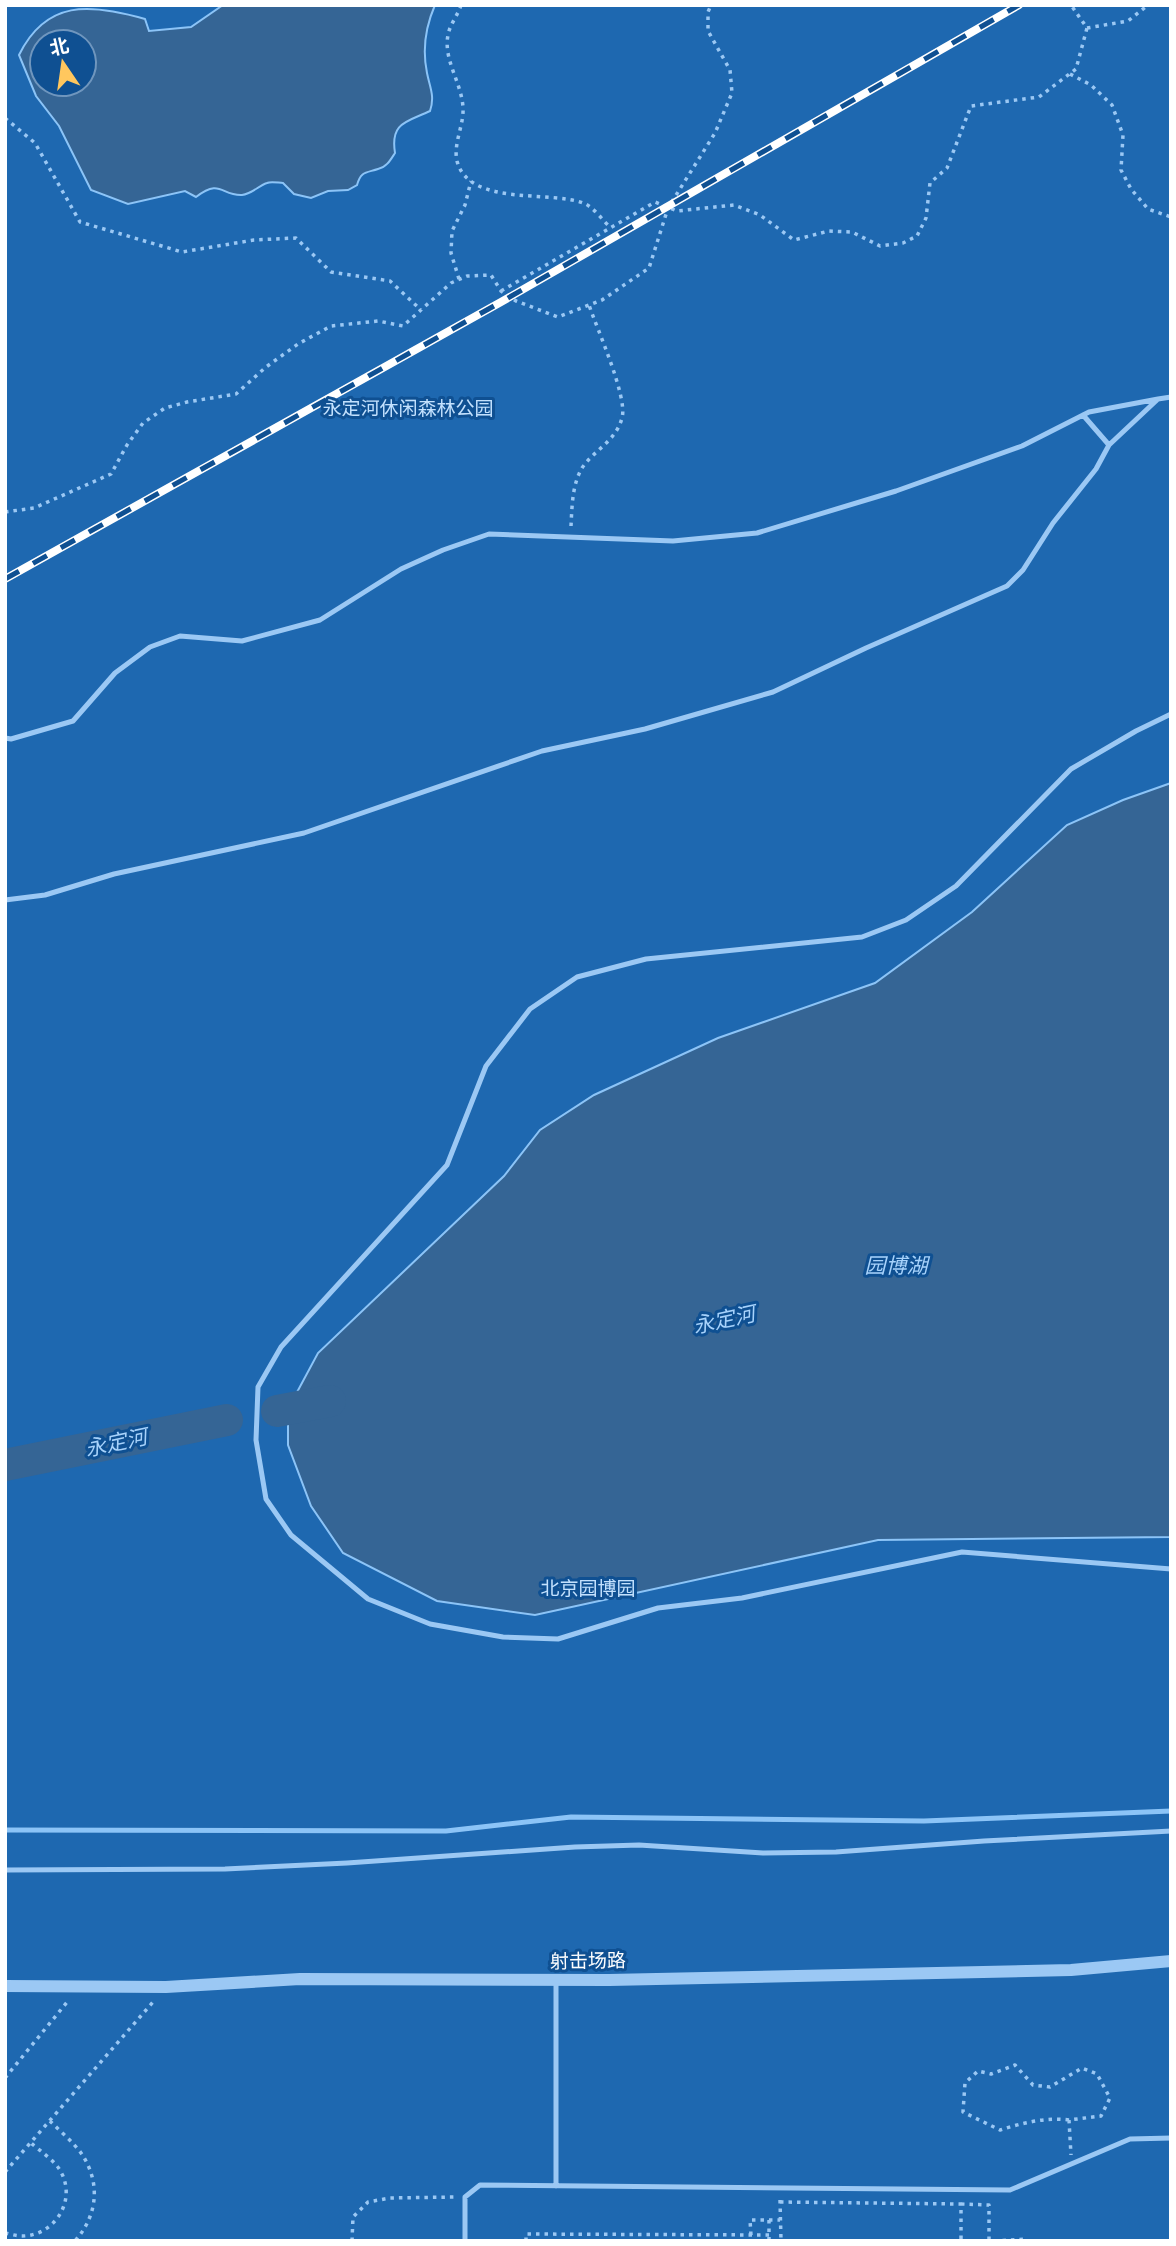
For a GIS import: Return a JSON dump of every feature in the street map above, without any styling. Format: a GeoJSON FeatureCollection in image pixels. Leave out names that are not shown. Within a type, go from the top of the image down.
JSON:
{"type":"FeatureCollection","features":[{"type":"Feature","properties":{"kind":"street","name":"射击场路"},"geometry":{"type":"LineString","coordinates":[[5,1986],[166,1987],[300,1979],[556,1981],[1071,1970],[1171,1961]]}},
{"type":"Feature","properties":{"kind":"lane"},"geometry":{"type":"LineString","coordinates":[[5,738],[11,739],[73,720],[116,673],[150,647],[180,636],[242,641],[320,620],[401,569],[443,550],[489,534],[673,541],[757,533],[896,491],[1023,446],[1083,415],[1171,397]]}},
{"type":"Feature","properties":{"kind":"lane"},"geometry":{"type":"LineString","coordinates":[[5,900],[45,895],[114,874],[304,834],[542,751],[645,729],[773,692],[1007,586],[1023,570],[1053,523],[1096,469],[1109,445],[1158,399]]}},
{"type":"Feature","properties":{"kind":"lane"},"geometry":{"type":"LineString","coordinates":[[1083,415],[1109,445]]}},
{"type":"Feature","properties":{"kind":"lane"},"geometry":{"type":"LineString","coordinates":[[1171,715],[1072,769],[956,886],[906,920],[862,937],[646,959],[577,977],[530,1009],[485,1066],[447,1165],[281,1347],[258,1387],[256,1440],[266,1499],[285,1527],[291,1535],[368,1599],[430,1624],[503,1637],[558,1639],[658,1608],[742,1598],[962,1552],[1171,1569]]}},
{"type":"Feature","properties":{"kind":"lane"},"geometry":{"type":"LineString","coordinates":[[5,1870],[225,1868],[639,1845],[763,1853],[836,1852],[1171,1831]]}},
{"type":"Feature","properties":{"kind":"lane"},"geometry":{"type":"LineString","coordinates":[[556,1981],[556,2186]]}},
{"type":"Feature","properties":{"kind":"lane"},"geometry":{"type":"LineString","coordinates":[[465,2241],[465,2197],[480,2185],[1010,2190],[1130,2139],[1171,2138]]}},
{"type":"Feature","properties":{"kind":"path"},"geometry":{"type":"LineString","coordinates":[[461,5],[448,32],[447,49],[463,106],[456,148],[457,163],[478,186],[500,192],[585,203],[611,228]]}},
{"type":"Feature","properties":{"kind":"path"},"geometry":{"type":"LineString","coordinates":[[5,512],[34,508],[111,474],[143,423],[165,408],[236,394],[266,367],[298,344],[331,326],[378,321],[403,326],[451,283],[467,276],[491,275],[501,291],[516,301],[558,317],[602,300],[649,268],[668,208],[715,133],[732,93],[730,70],[708,31],[708,12],[711,5]]}},
{"type":"Feature","properties":{"kind":"path"},"geometry":{"type":"LineString","coordinates":[[501,291],[655,202],[677,212],[734,205],[760,215],[794,240],[829,231],[852,232],[880,246],[904,243],[917,236],[926,218],[930,183],[947,168],[971,106],[1039,97],[1076,69],[1087,28],[1071,5]]}},
{"type":"Feature","properties":{"kind":"path"},"geometry":{"type":"LineString","coordinates":[[1087,28],[1128,21],[1147,5]]}},
{"type":"Feature","properties":{"kind":"path"},"geometry":{"type":"LineString","coordinates":[[1070,74],[1091,85],[1112,105],[1123,135],[1121,170],[1131,189],[1148,209],[1171,216]]}},
{"type":"Feature","properties":{"kind":"path"},"geometry":{"type":"LineString","coordinates":[[5,118],[36,144],[80,222],[182,252],[254,240],[296,238],[331,272],[390,281],[421,310]]}},
{"type":"Feature","properties":{"kind":"path"},"geometry":{"type":"LineString","coordinates":[[460,279],[451,253],[452,231],[465,205],[471,181]]}},
{"type":"Feature","properties":{"kind":"path"},"geometry":{"type":"LineString","coordinates":[[570,536],[573,494],[582,468],[611,439],[622,417],[622,397],[589,305]]}},
{"type":"Feature","properties":{"kind":"path"},"geometry":{"type":"LineString","coordinates":[[5,2078],[79,1987]]}},
{"type":"Feature","properties":{"kind":"path"},"geometry":{"type":"LineString","coordinates":[[5,2172],[166,1987]]}},
{"type":"Feature","properties":{"kind":"path"},"geometry":{"type":"LineString","coordinates":[[1015,2065],[1033,2085],[1050,2087],[1082,2068],[1097,2074],[1110,2098],[1101,2116],[1069,2120],[1023,2123],[1000,2130],[963,2112],[965,2083],[978,2071],[991,2074],[1015,2065]]}},
{"type":"Feature","properties":{"kind":"path"},"geometry":{"type":"LineString","coordinates":[[1069,2120],[1072,2164]]}},
{"type":"Feature","properties":{"kind":"path"},"geometry":{"type":"LineString","coordinates":[[50,2121],[81,2152],[95,2185],[95,2202],[90,2220],[75,2241]]}},
{"type":"Feature","properties":{"kind":"path"},"geometry":{"type":"LineString","coordinates":[[5,2233],[22,2236],[35,2233],[53,2225],[64,2209],[67,2189],[62,2172],[31,2143]]}},
{"type":"Feature","properties":{"kind":"path"},"geometry":{"type":"LineString","coordinates":[[352,2241],[353,2217],[368,2202],[390,2198],[465,2197]]}},
{"type":"Feature","properties":{"kind":"path"},"geometry":{"type":"LineString","coordinates":[[781,2241],[780,2202],[989,2205],[989,2241]]}},
{"type":"Feature","properties":{"kind":"path"},"geometry":{"type":"LineString","coordinates":[[961,2204],[961,2241]]}},
{"type":"Feature","properties":{"kind":"path"},"geometry":{"type":"LineString","coordinates":[[751,2235],[750,2220],[780,2220]]}},
{"type":"Feature","properties":{"kind":"path"},"geometry":{"type":"LineString","coordinates":[[526,2241],[526,2234],[751,2235],[769,2238],[769,2220]]}},
{"type":"Feature","properties":{"kind":"path"},"geometry":{"type":"LineString","coordinates":[[995,2241],[1027,2241]]}},
{"type":"Feature","properties":{"kind":"green space","name":"北京园博园"},"geometry":{"type":"Polygon","coordinates":[[[5,5],[1171,5],[1171,2241],[5,2241],[5,5]]]}},
{"type":"Feature","properties":{"kind":"water"},"geometry":{"type":"Polygon","coordinates":[[[223,5],[435,5],[425,47],[425,64],[432,96],[430,111],[402,124],[395,135],[395,153],[388,162],[381,168],[364,173],[357,185],[348,190],[328,191],[311,198],[294,194],[283,183],[271,182],[242,195],[216,188],[196,197],[185,191],[128,204],[91,190],[59,126],[38,98],[98,98],[98,28],[38,28],[56,15],[71,10],[88,9],[145,19],[149,31],[191,27],[223,5]]]}},
{"type":"Feature","properties":{"kind":"water"},"geometry":{"type":"Polygon","coordinates":[[[28,40],[28,77],[19,55],[28,40]]]}},
{"type":"Feature","properties":{"kind":"water","name":"园博湖"},"geometry":{"type":"Polygon","coordinates":[[[1171,783],[1171,1537],[878,1540],[535,1615],[437,1601],[343,1553],[311,1506],[288,1445],[288,1409],[318,1353],[504,1176],[540,1130],[594,1095],[718,1038],[875,983],[972,912],[1067,825],[1123,800],[1171,783]]]}},
{"type":"Feature","properties":{"kind":"waterway","name":"永定河"},"geometry":{"type":"LineString","coordinates":[[277,1411],[330,1401]]}},
{"type":"Feature","properties":{"kind":"waterway","name":"永定河"},"geometry":{"type":"LineString","coordinates":[[5,1465],[227,1420]]}},
{"type":"Feature","properties":{"kind":"waterway"},"geometry":{"type":"LineString","coordinates":[[5,1830],[446,1831],[571,1817],[924,1821],[1171,1811]]}},
{"type":"Feature","properties":{"kind":"railway"},"geometry":{"type":"LineString","coordinates":[[5,579],[501,302],[1019,5]]}},
{"type":"Feature","properties":{"kind":"park label","name":"永定河休闲森林公园"},"geometry":{"type":"Point","coordinates":[408,408]}}]}
